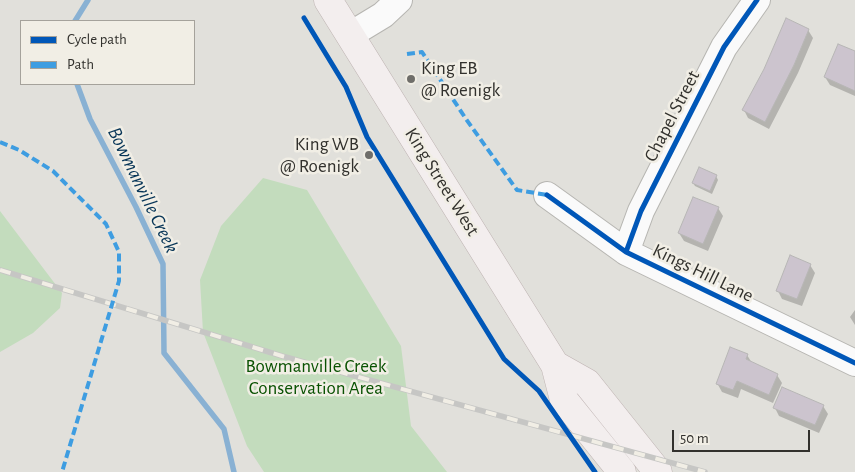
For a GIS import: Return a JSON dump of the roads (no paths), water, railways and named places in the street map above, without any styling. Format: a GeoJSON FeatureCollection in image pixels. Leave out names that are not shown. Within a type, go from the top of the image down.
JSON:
{"type":"FeatureCollection","features":[{"type":"Feature","properties":{"kind":"main road","name":"King Street West"},"geometry":{"type":"LineString","coordinates":[[329,1],[555,365],[564,400],[622,472]]}},
{"type":"Feature","properties":{"kind":"main road","name":"King Street West"},"geometry":{"type":"LineString","coordinates":[[555,365],[586,383],[658,472]]}},
{"type":"Feature","properties":{"kind":"street"},"geometry":{"type":"LineString","coordinates":[[350,35],[383,15],[399,0]]}},
{"type":"Feature","properties":{"kind":"street","name":"Chapel Street"},"geometry":{"type":"LineString","coordinates":[[626,252],[641,211],[724,47],[757,0]]}},
{"type":"Feature","properties":{"kind":"street","name":"Kings Hill Lane"},"geometry":{"type":"LineString","coordinates":[[547,195],[626,252],[855,363]]}},
{"type":"Feature","properties":{"kind":"waterway","name":"Bowmanville Creek"},"geometry":{"type":"LineString","coordinates":[[76,20],[88,0]]}},
{"type":"Feature","properties":{"kind":"waterway","name":"Bowmanville Creek"},"geometry":{"type":"LineString","coordinates":[[77,85],[90,119],[136,207],[163,264],[164,353],[224,429],[234,472]]}},
{"type":"Feature","properties":{"kind":"railway"},"geometry":{"type":"LineString","coordinates":[[0,270],[282,356],[705,472]]}},
{"type":"Feature","properties":{"kind":"place","name":"King EB @ Roenigk"},"geometry":{"type":"Point","coordinates":[411,79]}},
{"type":"Feature","properties":{"kind":"place","name":"King WB @ Roenigk"},"geometry":{"type":"Point","coordinates":[369,155]}},
{"type":"Feature","properties":{"kind":"park label","name":"Bowmanville Creek Conservation Area"},"geometry":{"type":"Point","coordinates":[316,377]}}]}
